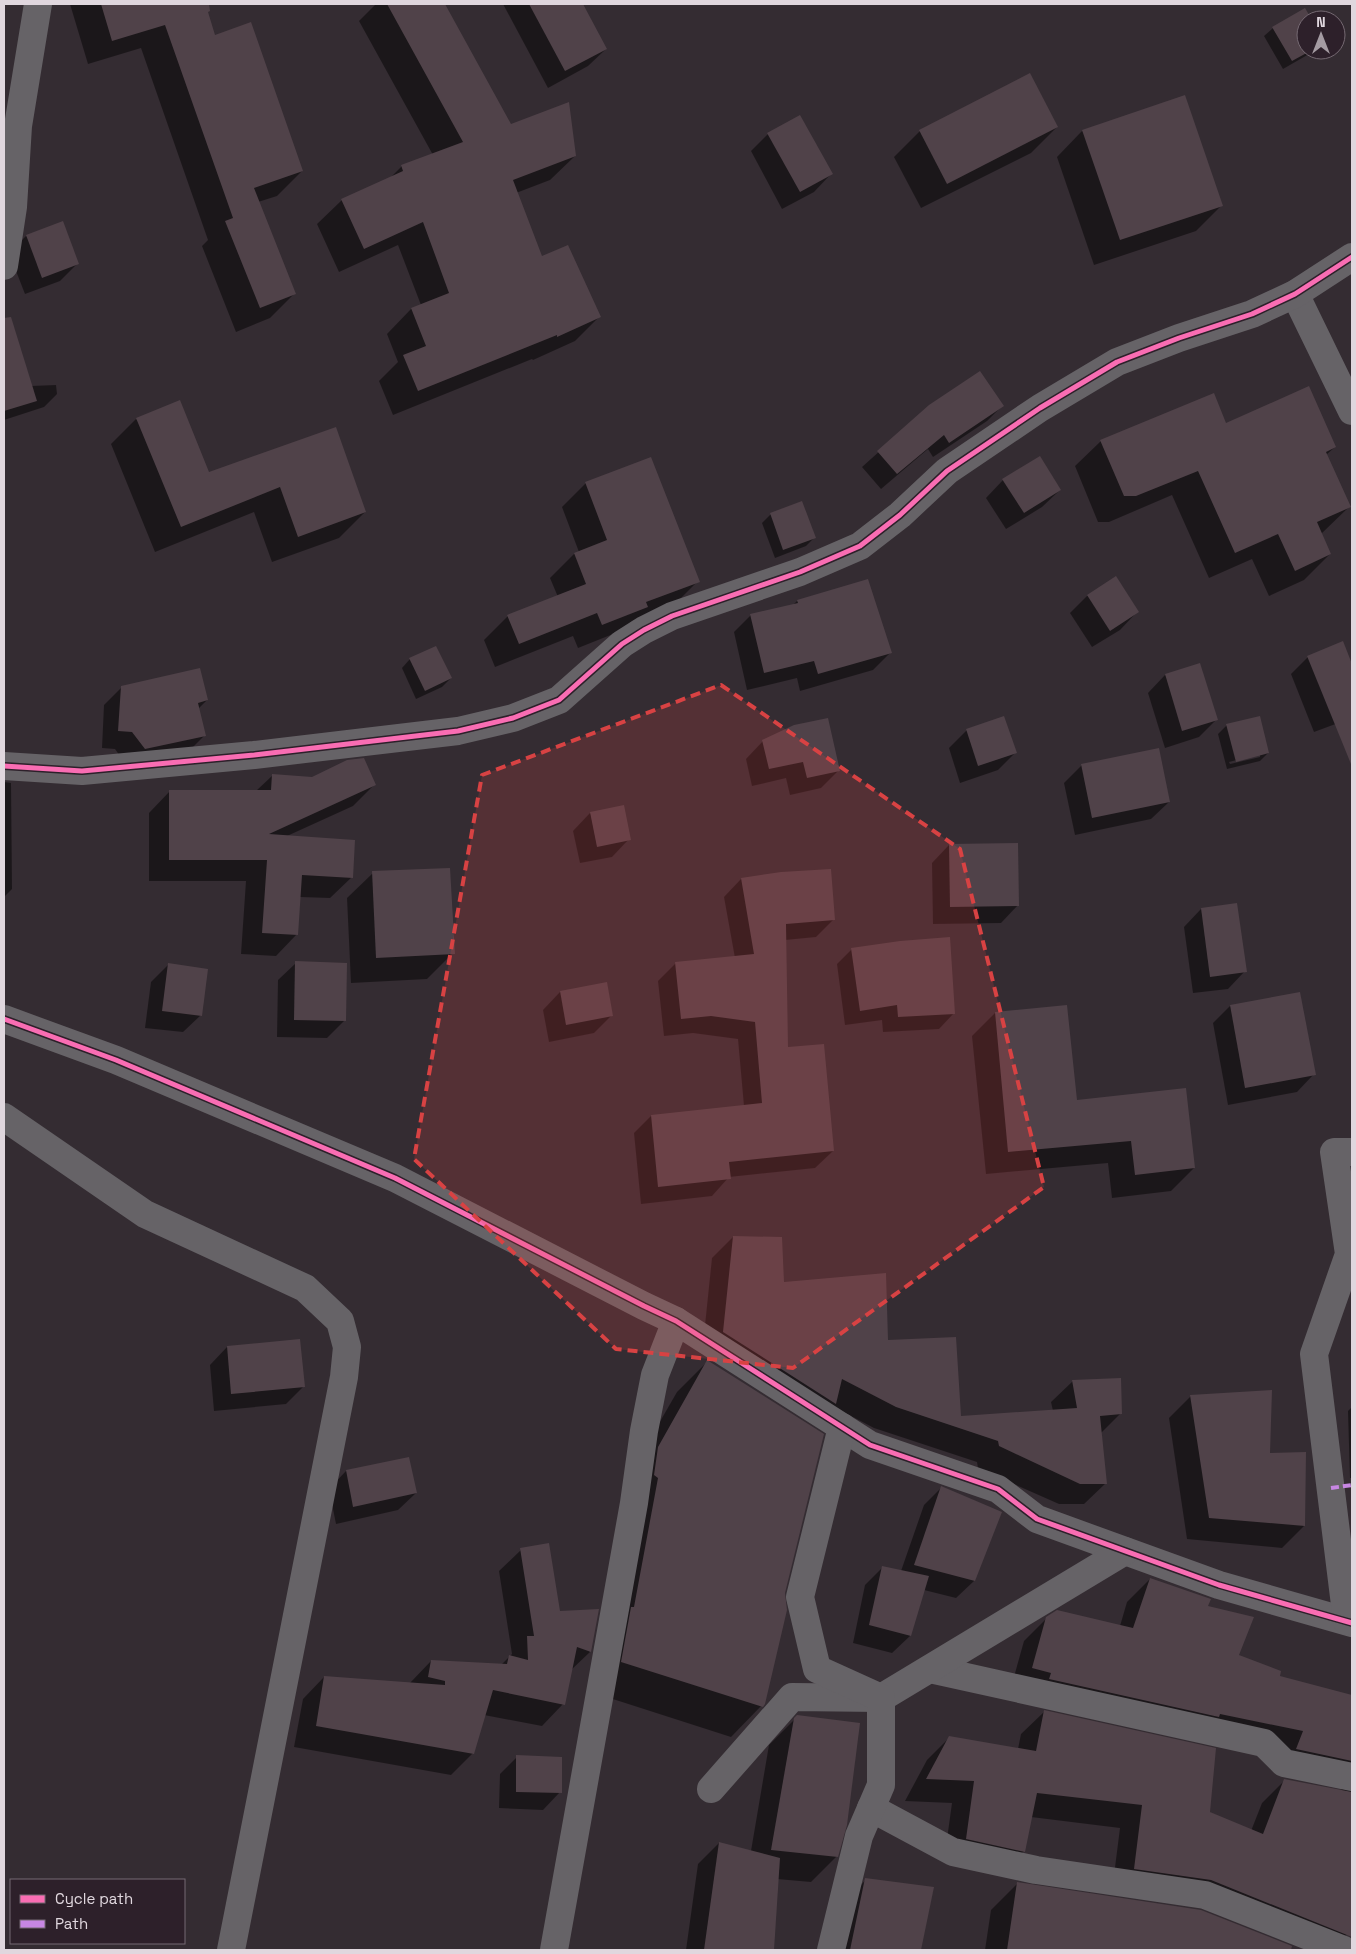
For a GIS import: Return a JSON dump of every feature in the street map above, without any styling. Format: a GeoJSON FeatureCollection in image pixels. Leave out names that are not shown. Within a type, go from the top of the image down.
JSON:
{"type":"FeatureCollection","features":[{"type":"Feature","properties":{"kind":"street"},"geometry":{"type":"LineString","coordinates":[[4,266],[13,207],[18,126],[38,4]]}},
{"type":"Feature","properties":{"kind":"street"},"geometry":{"type":"LineString","coordinates":[[4,766],[82,771],[458,731],[513,718],[559,700],[622,644],[672,616],[800,572],[860,546],[900,515],[947,471],[1040,408],[1117,362],[1179,338],[1252,314],[1295,294],[1352,257]]}},
{"type":"Feature","properties":{"kind":"street"},"geometry":{"type":"LineString","coordinates":[[1295,294],[1352,411]]}},
{"type":"Feature","properties":{"kind":"street"},"geometry":{"type":"LineString","coordinates":[[4,1019],[116,1060],[395,1178],[644,1306],[676,1320],[870,1444],[998,1488],[1037,1519],[1220,1585],[1350,1622],[1314,1354],[1349,1254],[1334,1152],[1352,1152]]}},
{"type":"Feature","properties":{"kind":"street"},"geometry":{"type":"LineString","coordinates":[[4,1117],[145,1214],[305,1288],[340,1320],[347,1347],[344,1377],[230,1950]]}},
{"type":"Feature","properties":{"kind":"street"},"geometry":{"type":"LineString","coordinates":[[554,1950],[634,1502],[648,1412],[655,1376],[676,1320]]}},
{"type":"Feature","properties":{"kind":"street"},"geometry":{"type":"LineString","coordinates":[[842,1427],[800,1597],[817,1669],[881,1698]]}},
{"type":"Feature","properties":{"kind":"street"},"geometry":{"type":"LineString","coordinates":[[711,1789],[792,1697],[881,1698],[1125,1551]]}},
{"type":"Feature","properties":{"kind":"street"},"geometry":{"type":"LineString","coordinates":[[930,1669],[1264,1743],[1284,1763],[1352,1777]]}},
{"type":"Feature","properties":{"kind":"street"},"geometry":{"type":"LineString","coordinates":[[831,1950],[859,1836],[881,1785],[881,1698]]}},
{"type":"Feature","properties":{"kind":"street"},"geometry":{"type":"LineString","coordinates":[[871,1808],[953,1852],[1036,1870],[1205,1895],[1344,1950]]}},
{"type":"Feature","properties":{"kind":"highlighted area"},"geometry":{"type":"Polygon","coordinates":[[[721,685],[960,849],[1044,1187],[793,1368],[616,1349],[414,1159],[482,775],[721,685]]]}},
{"type":"Feature","properties":{"kind":"building"},"geometry":{"type":"Polygon","coordinates":[[[101,4],[209,4],[210,11],[208,12],[215,35],[251,22],[303,171],[254,188],[296,294],[260,308],[225,221],[233,218],[165,25],[112,41],[101,4]]]}},
{"type":"Feature","properties":{"kind":"building"},"geometry":{"type":"Polygon","coordinates":[[[387,4],[445,4],[511,124],[569,102],[576,156],[513,180],[542,256],[568,245],[601,317],[557,337],[557,335],[418,391],[403,355],[426,346],[411,308],[449,293],[423,222],[364,249],[341,199],[403,171],[401,165],[463,142],[387,4]]]}},
{"type":"Feature","properties":{"kind":"building"},"geometry":{"type":"Polygon","coordinates":[[[529,4],[583,4],[607,49],[565,71],[529,4]]]}},
{"type":"Feature","properties":{"kind":"building"},"geometry":{"type":"Polygon","coordinates":[[[1296,13],[1296,59],[1292,61],[1272,27],[1296,13]]]}},
{"type":"Feature","properties":{"kind":"building"},"geometry":{"type":"Polygon","coordinates":[[[1030,73],[1058,127],[947,184],[919,130],[1030,73]]]}},
{"type":"Feature","properties":{"kind":"building"},"geometry":{"type":"Polygon","coordinates":[[[1185,95],[1223,206],[1120,240],[1082,130],[1185,95]]]}},
{"type":"Feature","properties":{"kind":"building"},"geometry":{"type":"Polygon","coordinates":[[[800,115],[833,174],[800,192],[767,133],[800,115]]]}},
{"type":"Feature","properties":{"kind":"building"},"geometry":{"type":"Polygon","coordinates":[[[63,221],[79,264],[42,278],[26,235],[63,221]]]}},
{"type":"Feature","properties":{"kind":"building"},"geometry":{"type":"Polygon","coordinates":[[[11,317],[37,401],[4,411],[4,318],[11,317]]]}},
{"type":"Feature","properties":{"kind":"building"},"geometry":{"type":"Polygon","coordinates":[[[980,371],[1004,406],[949,443],[944,435],[897,474],[877,451],[929,405],[980,371]]]}},
{"type":"Feature","properties":{"kind":"building"},"geometry":{"type":"Polygon","coordinates":[[[1309,386],[1336,447],[1326,452],[1351,507],[1317,522],[1331,554],[1295,571],[1278,534],[1235,553],[1198,471],[1136,496],[1124,496],[1100,440],[1214,393],[1226,423],[1309,386]]]}},
{"type":"Feature","properties":{"kind":"building"},"geometry":{"type":"Polygon","coordinates":[[[180,400],[209,472],[336,427],[366,512],[298,537],[280,487],[181,527],[136,418],[180,400]]]}},
{"type":"Feature","properties":{"kind":"building"},"geometry":{"type":"Polygon","coordinates":[[[1040,456],[1061,490],[1024,513],[1002,479],[1040,456]]]}},
{"type":"Feature","properties":{"kind":"building"},"geometry":{"type":"Polygon","coordinates":[[[651,457],[700,582],[646,602],[648,607],[602,625],[597,613],[519,644],[507,615],[586,584],[574,553],[607,540],[585,482],[651,457]]]}},
{"type":"Feature","properties":{"kind":"building"},"geometry":{"type":"Polygon","coordinates":[[[802,501],[816,538],[783,550],[770,513],[802,501]]]}},
{"type":"Feature","properties":{"kind":"building"},"geometry":{"type":"Polygon","coordinates":[[[1116,576],[1139,612],[1110,631],[1087,595],[1116,576]]]}},
{"type":"Feature","properties":{"kind":"building"},"geometry":{"type":"Polygon","coordinates":[[[868,579],[892,653],[818,674],[814,661],[764,673],[750,614],[798,603],[797,600],[868,579]]]}},
{"type":"Feature","properties":{"kind":"building"},"geometry":{"type":"Polygon","coordinates":[[[1343,641],[1352,664],[1352,764],[1307,656],[1343,641]]]}},
{"type":"Feature","properties":{"kind":"building"},"geometry":{"type":"Polygon","coordinates":[[[436,646],[452,678],[425,691],[409,658],[436,646]]]}},
{"type":"Feature","properties":{"kind":"building"},"geometry":{"type":"Polygon","coordinates":[[[1200,663],[1218,720],[1182,731],[1165,674],[1200,663]]]}},
{"type":"Feature","properties":{"kind":"building"},"geometry":{"type":"Polygon","coordinates":[[[200,668],[208,700],[198,703],[206,736],[145,749],[132,732],[118,731],[121,686],[200,668]]]}},
{"type":"Feature","properties":{"kind":"building"},"geometry":{"type":"Polygon","coordinates":[[[1004,716],[1017,753],[978,766],[966,729],[1004,716]]]}},
{"type":"Feature","properties":{"kind":"building"},"geometry":{"type":"Polygon","coordinates":[[[1260,716],[1269,753],[1236,762],[1226,724],[1260,716]]]}},
{"type":"Feature","properties":{"kind":"building"},"geometry":{"type":"Polygon","coordinates":[[[828,718],[840,771],[807,778],[803,762],[769,769],[762,740],[794,725],[828,718]]]}},
{"type":"Feature","properties":{"kind":"building"},"geometry":{"type":"Polygon","coordinates":[[[1159,748],[1170,802],[1092,818],[1081,764],[1159,748]]]}},
{"type":"Feature","properties":{"kind":"building"},"geometry":{"type":"Polygon","coordinates":[[[364,758],[376,785],[269,834],[355,840],[353,878],[302,875],[298,935],[262,933],[267,860],[169,860],[169,790],[271,790],[272,774],[312,777],[347,760],[364,758]]]}},
{"type":"Feature","properties":{"kind":"building"},"geometry":{"type":"Polygon","coordinates":[[[624,805],[631,840],[597,847],[590,812],[624,805]]]}},
{"type":"Feature","properties":{"kind":"building"},"geometry":{"type":"Polygon","coordinates":[[[1018,843],[1019,906],[950,907],[949,844],[1018,843]]]}},
{"type":"Feature","properties":{"kind":"building"},"geometry":{"type":"Polygon","coordinates":[[[450,868],[455,954],[376,958],[372,871],[450,868]]]}},
{"type":"Feature","properties":{"kind":"building"},"geometry":{"type":"Polygon","coordinates":[[[831,869],[835,920],[786,924],[788,1047],[824,1044],[834,1151],[729,1162],[731,1179],[658,1187],[651,1115],[762,1103],[755,1022],[711,1016],[681,1019],[675,962],[754,954],[741,878],[781,872],[831,869]]]}},
{"type":"Feature","properties":{"kind":"building"},"geometry":{"type":"Polygon","coordinates":[[[1237,903],[1247,972],[1210,977],[1201,908],[1237,903]]]}},
{"type":"Feature","properties":{"kind":"building"},"geometry":{"type":"Polygon","coordinates":[[[950,937],[955,1014],[898,1017],[897,1005],[860,1011],[851,948],[900,941],[950,937]]]}},
{"type":"Feature","properties":{"kind":"building"},"geometry":{"type":"Polygon","coordinates":[[[295,961],[347,963],[346,1021],[294,1020],[295,961]]]}},
{"type":"Feature","properties":{"kind":"building"},"geometry":{"type":"Polygon","coordinates":[[[168,963],[208,969],[202,1016],[162,1011],[168,963]]]}},
{"type":"Feature","properties":{"kind":"building"},"geometry":{"type":"Polygon","coordinates":[[[607,982],[613,1016],[566,1025],[560,991],[607,982]]]}},
{"type":"Feature","properties":{"kind":"building"},"geometry":{"type":"Polygon","coordinates":[[[1300,992],[1316,1075],[1245,1088],[1230,1005],[1300,992]]]}},
{"type":"Feature","properties":{"kind":"building"},"geometry":{"type":"Polygon","coordinates":[[[1067,1005],[1077,1100],[1186,1088],[1195,1168],[1135,1175],[1131,1141],[1008,1152],[995,1012],[1067,1005]]]}},
{"type":"Feature","properties":{"kind":"building"},"geometry":{"type":"Polygon","coordinates":[[[733,1236],[782,1237],[784,1282],[886,1273],[888,1340],[956,1337],[961,1416],[1077,1408],[1072,1380],[1121,1378],[1122,1414],[1100,1416],[1107,1484],[1080,1484],[999,1446],[998,1441],[896,1407],[842,1379],[836,1404],[723,1332],[733,1236]]]}},
{"type":"Feature","properties":{"kind":"building"},"geometry":{"type":"Polygon","coordinates":[[[300,1339],[305,1387],[231,1394],[227,1346],[300,1339]]]}},
{"type":"Feature","properties":{"kind":"building"},"geometry":{"type":"Polygon","coordinates":[[[707,1360],[824,1434],[785,1593],[787,1610],[763,1707],[621,1662],[631,1607],[634,1607],[658,1478],[654,1475],[658,1447],[707,1360]]]}},
{"type":"Feature","properties":{"kind":"building"},"geometry":{"type":"Polygon","coordinates":[[[1272,1390],[1270,1453],[1306,1452],[1305,1526],[1209,1518],[1190,1395],[1272,1390]]]}},
{"type":"Feature","properties":{"kind":"building"},"geometry":{"type":"Polygon","coordinates":[[[409,1457],[417,1493],[353,1507],[346,1470],[409,1457]]]}},
{"type":"Feature","properties":{"kind":"building"},"geometry":{"type":"Polygon","coordinates":[[[941,1486],[1002,1512],[975,1581],[914,1565],[941,1486]]]}},
{"type":"Feature","properties":{"kind":"building"},"geometry":{"type":"Polygon","coordinates":[[[549,1543],[560,1611],[599,1609],[591,1652],[577,1647],[565,1705],[493,1690],[474,1754],[316,1726],[324,1676],[445,1685],[445,1681],[428,1677],[431,1660],[507,1664],[509,1655],[528,1660],[527,1636],[534,1636],[520,1548],[549,1543]]]}},
{"type":"Feature","properties":{"kind":"building"},"geometry":{"type":"Polygon","coordinates":[[[882,1566],[929,1576],[911,1636],[869,1625],[882,1566]]]}},
{"type":"Feature","properties":{"kind":"building"},"geometry":{"type":"Polygon","coordinates":[[[1150,1578],[1211,1599],[1208,1606],[1254,1617],[1239,1655],[1281,1671],[1280,1676],[1352,1695],[1352,1761],[1296,1749],[1303,1731],[1220,1714],[1219,1717],[1049,1679],[1051,1673],[1032,1668],[1046,1617],[1057,1610],[1133,1628],[1150,1578]]]}},
{"type":"Feature","properties":{"kind":"building"},"geometry":{"type":"Polygon","coordinates":[[[1044,1710],[1216,1748],[1210,1812],[1263,1834],[1284,1779],[1352,1792],[1352,1937],[1211,1880],[1134,1869],[1142,1805],[1037,1793],[1025,1852],[966,1839],[974,1781],[926,1779],[949,1736],[1036,1751],[1044,1710]]]}},
{"type":"Feature","properties":{"kind":"building"},"geometry":{"type":"Polygon","coordinates":[[[797,1715],[860,1723],[847,1825],[838,1857],[771,1850],[794,1718],[797,1715]]]}},
{"type":"Feature","properties":{"kind":"building"},"geometry":{"type":"Polygon","coordinates":[[[516,1755],[562,1757],[562,1793],[516,1792],[516,1755]]]}},
{"type":"Feature","properties":{"kind":"building"},"geometry":{"type":"Polygon","coordinates":[[[719,1842],[780,1858],[774,1950],[704,1950],[719,1842]]]}},
{"type":"Feature","properties":{"kind":"building"},"geometry":{"type":"Polygon","coordinates":[[[865,1878],[934,1887],[921,1950],[850,1950],[865,1878]]]}},
{"type":"Feature","properties":{"kind":"building"},"geometry":{"type":"Polygon","coordinates":[[[1017,1882],[1201,1910],[1292,1946],[1291,1950],[1007,1950],[1017,1882]]]}},
{"type":"Feature","properties":{"kind":"marked path"},"geometry":{"type":"LineString","coordinates":[[1331,1488],[1352,1485]]}},
{"type":"Feature","properties":{"kind":"cycle path"},"geometry":{"type":"LineString","coordinates":[[4,766],[82,771],[254,755],[458,731],[513,718],[559,700],[622,644],[672,616],[800,572],[860,546],[900,515],[947,471],[1040,408],[1117,362],[1179,338],[1252,314],[1295,294],[1352,257]]}},
{"type":"Feature","properties":{"kind":"cycle path"},"geometry":{"type":"LineString","coordinates":[[4,1019],[116,1060],[395,1178],[676,1321],[870,1445],[998,1489],[1037,1519],[1219,1585],[1352,1623]]}}]}
